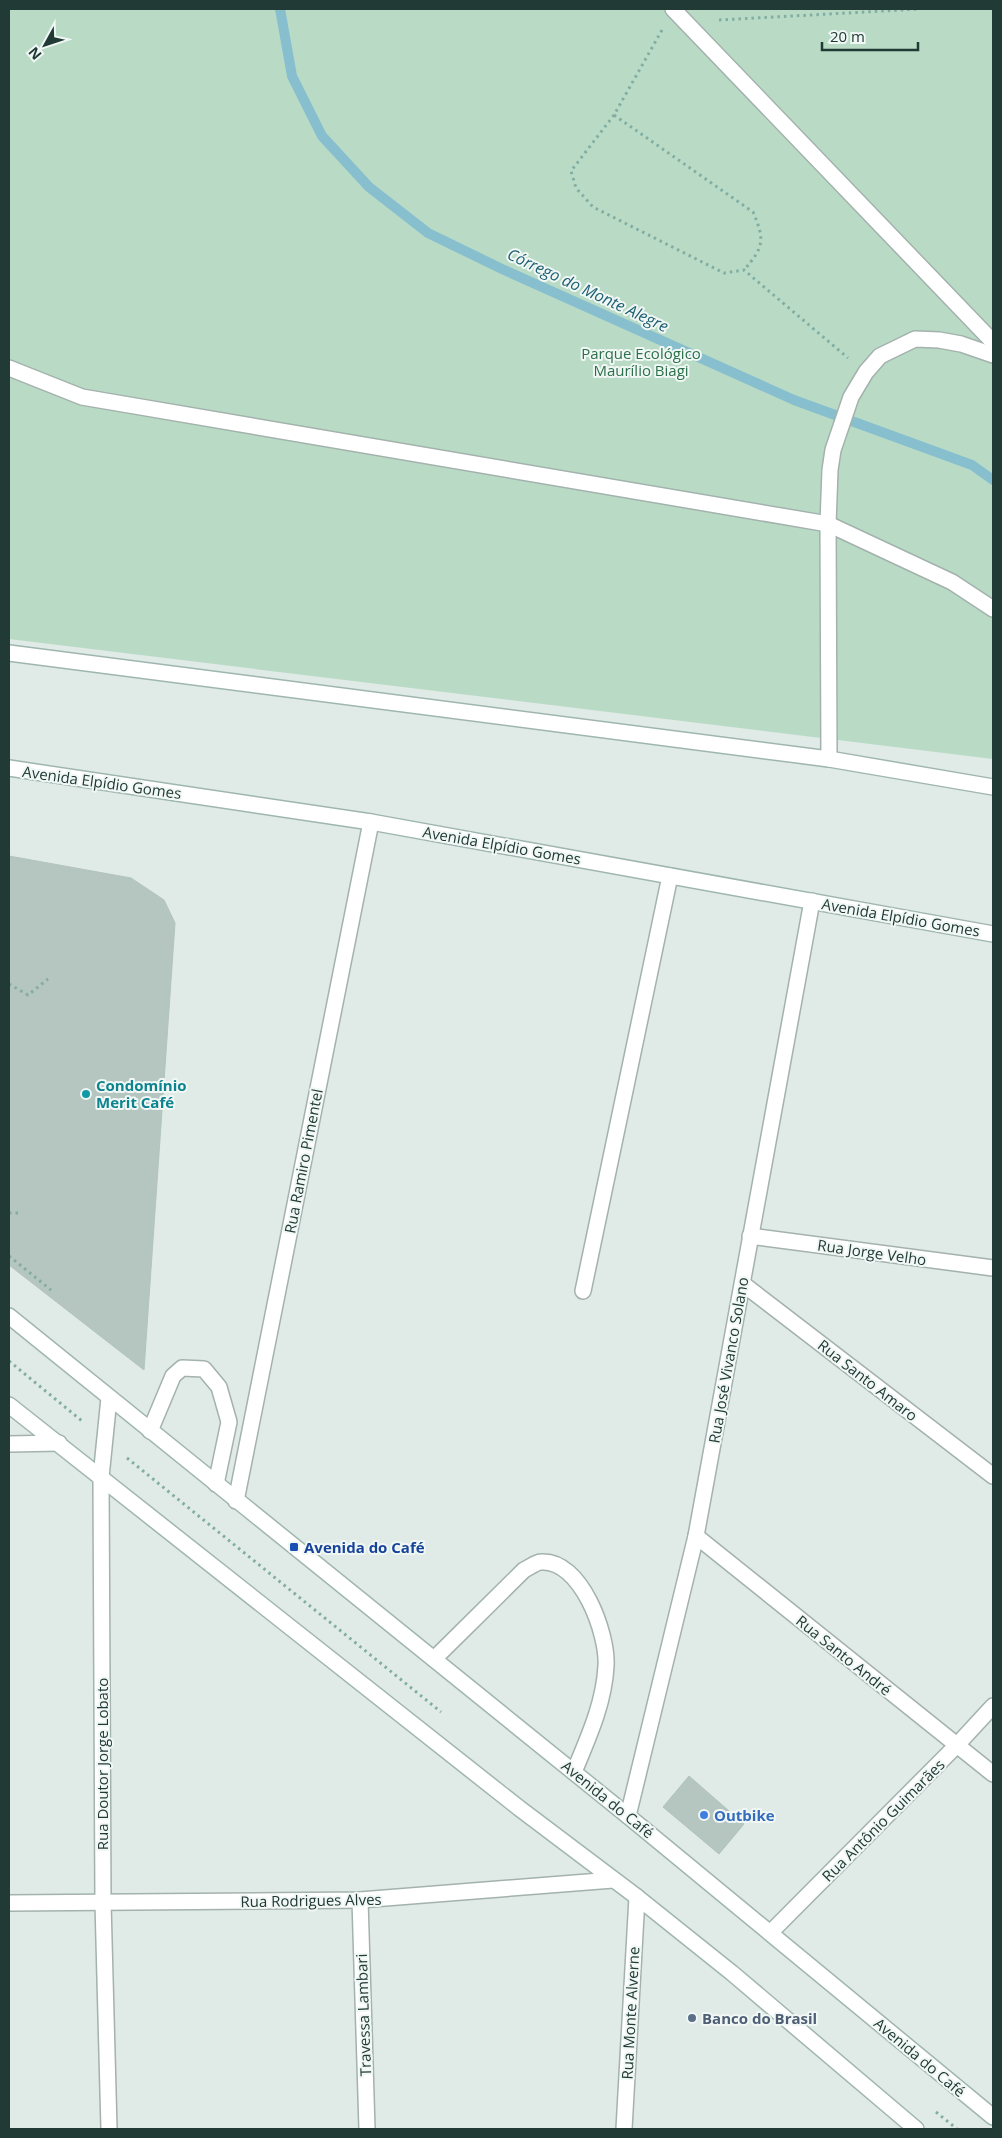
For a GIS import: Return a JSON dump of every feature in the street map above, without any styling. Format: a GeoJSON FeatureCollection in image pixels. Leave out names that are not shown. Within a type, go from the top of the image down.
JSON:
{"type":"FeatureCollection","features":[{"type":"Feature","properties":{"kind":"street"},"geometry":{"type":"LineString","coordinates":[[674,9],[993,342]]}},
{"type":"Feature","properties":{"kind":"street"},"geometry":{"type":"LineString","coordinates":[[829,759],[828,524],[833,450],[851,396],[866,372],[880,356],[915,339],[961,344],[993,355]]}},
{"type":"Feature","properties":{"kind":"street"},"geometry":{"type":"LineString","coordinates":[[9,368],[82,397],[828,524],[952,582],[993,609]]}},
{"type":"Feature","properties":{"kind":"street"},"geometry":{"type":"LineString","coordinates":[[9,653],[829,759],[993,787]]}},
{"type":"Feature","properties":{"kind":"street","name":"Avenida Elpídio Gomes"},"geometry":{"type":"LineString","coordinates":[[9,768],[371,822],[993,934]]}},
{"type":"Feature","properties":{"kind":"street","name":"Rua Ramiro Pimentel"},"geometry":{"type":"LineString","coordinates":[[236,1501],[371,822]]}},
{"type":"Feature","properties":{"kind":"street"},"geometry":{"type":"LineString","coordinates":[[583,1291],[670,876]]}},
{"type":"Feature","properties":{"kind":"street","name":"Rua José Vivanco Solano"},"geometry":{"type":"LineString","coordinates":[[628,1816],[696,1536],[812,901]]}},
{"type":"Feature","properties":{"kind":"street","name":"Rua Jorge Velho"},"geometry":{"type":"LineString","coordinates":[[750,1236],[993,1268]]}},
{"type":"Feature","properties":{"kind":"street","name":"Rua Santo Amaro"},"geometry":{"type":"LineString","coordinates":[[743,1284],[993,1476]]}},
{"type":"Feature","properties":{"kind":"street","name":"Avenida do Café"},"geometry":{"type":"LineString","coordinates":[[9,1316],[771,1932],[993,2117]]}},
{"type":"Feature","properties":{"kind":"street"},"geometry":{"type":"LineString","coordinates":[[150,1431],[173,1376],[182,1368],[204,1369],[219,1387],[229,1422],[216,1484]]}},
{"type":"Feature","properties":{"kind":"street","name":"Rua Doutor Jorge Lobato"},"geometry":{"type":"LineString","coordinates":[[109,1398],[101,1477],[102,1903],[109,2129]]}},
{"type":"Feature","properties":{"kind":"street"},"geometry":{"type":"LineString","coordinates":[[9,1405],[519,1808],[637,1897],[732,1974],[916,2129]]}},
{"type":"Feature","properties":{"kind":"street"},"geometry":{"type":"LineString","coordinates":[[9,1444],[59,1444]]}},
{"type":"Feature","properties":{"kind":"street","name":"Rua Santo André"},"geometry":{"type":"LineString","coordinates":[[696,1536],[993,1774]]}},
{"type":"Feature","properties":{"kind":"street"},"geometry":{"type":"LineString","coordinates":[[434,1659],[524,1570],[540,1562],[557,1565],[577,1580],[600,1623],[606,1665],[600,1708],[574,1772]]}},
{"type":"Feature","properties":{"kind":"street","name":"Rua Antônio Guimarães"},"geometry":{"type":"LineString","coordinates":[[771,1932],[957,1745],[993,1706]]}},
{"type":"Feature","properties":{"kind":"street","name":"Rua Rodrigues Alves"},"geometry":{"type":"LineString","coordinates":[[9,1903],[360,1900],[613,1880]]}},
{"type":"Feature","properties":{"kind":"street","name":"Rua Monte Alverne"},"geometry":{"type":"LineString","coordinates":[[624,2129],[637,1897]]}},
{"type":"Feature","properties":{"kind":"street","name":"Travessa Lambari"},"geometry":{"type":"LineString","coordinates":[[360,1900],[367,2129]]}},
{"type":"Feature","properties":{"kind":"path"},"geometry":{"type":"LineString","coordinates":[[614,115],[753,212],[762,232],[758,254],[744,270],[724,273],[593,207],[576,188],[571,171],[614,115],[674,9]]}},
{"type":"Feature","properties":{"kind":"path"},"geometry":{"type":"LineString","coordinates":[[686,22],[920,9]]}},
{"type":"Feature","properties":{"kind":"path"},"geometry":{"type":"LineString","coordinates":[[744,270],[866,372]]}},
{"type":"Feature","properties":{"kind":"path"},"geometry":{"type":"LineString","coordinates":[[9,984],[28,995],[48,979]]}},
{"type":"Feature","properties":{"kind":"path"},"geometry":{"type":"LineString","coordinates":[[9,1213],[18,1213]]}},
{"type":"Feature","properties":{"kind":"path"},"geometry":{"type":"LineString","coordinates":[[9,1256],[51,1290]]}},
{"type":"Feature","properties":{"kind":"green space","name":"Parque Ecológico Maurílio Biagi"},"geometry":{"type":"Polygon","coordinates":[[[9,9],[993,9],[993,759],[9,639],[9,9]]]}},
{"type":"Feature","properties":{"kind":"building","name":"Condomínio Merit Café"},"geometry":{"type":"Polygon","coordinates":[[[9,856],[131,878],[164,900],[175,923],[144,1370],[9,1265],[9,856]]]}},
{"type":"Feature","properties":{"kind":"building","name":"Outbike"},"geometry":{"type":"Polygon","coordinates":[[[689,1776],[744,1824],[719,1854],[663,1807],[689,1776]]]}},
{"type":"Feature","properties":{"kind":"waterway","name":"Córrego do Monte Alegre"},"geometry":{"type":"LineString","coordinates":[[280,9],[292,76],[322,136],[369,187],[428,233],[502,269],[794,400],[972,465],[993,480]]}},
{"type":"Feature","properties":{"kind":"place","name":"Condomínio Merit Café"},"geometry":{"type":"Point","coordinates":[86,1094]}},
{"type":"Feature","properties":{"kind":"place","name":"Avenida do Café"},"geometry":{"type":"Point","coordinates":[294,1547]}},
{"type":"Feature","properties":{"kind":"place","name":"Outbike"},"geometry":{"type":"Point","coordinates":[704,1815]}},
{"type":"Feature","properties":{"kind":"place","name":"Banco do Brasil"},"geometry":{"type":"Point","coordinates":[692,2018]}}]}
